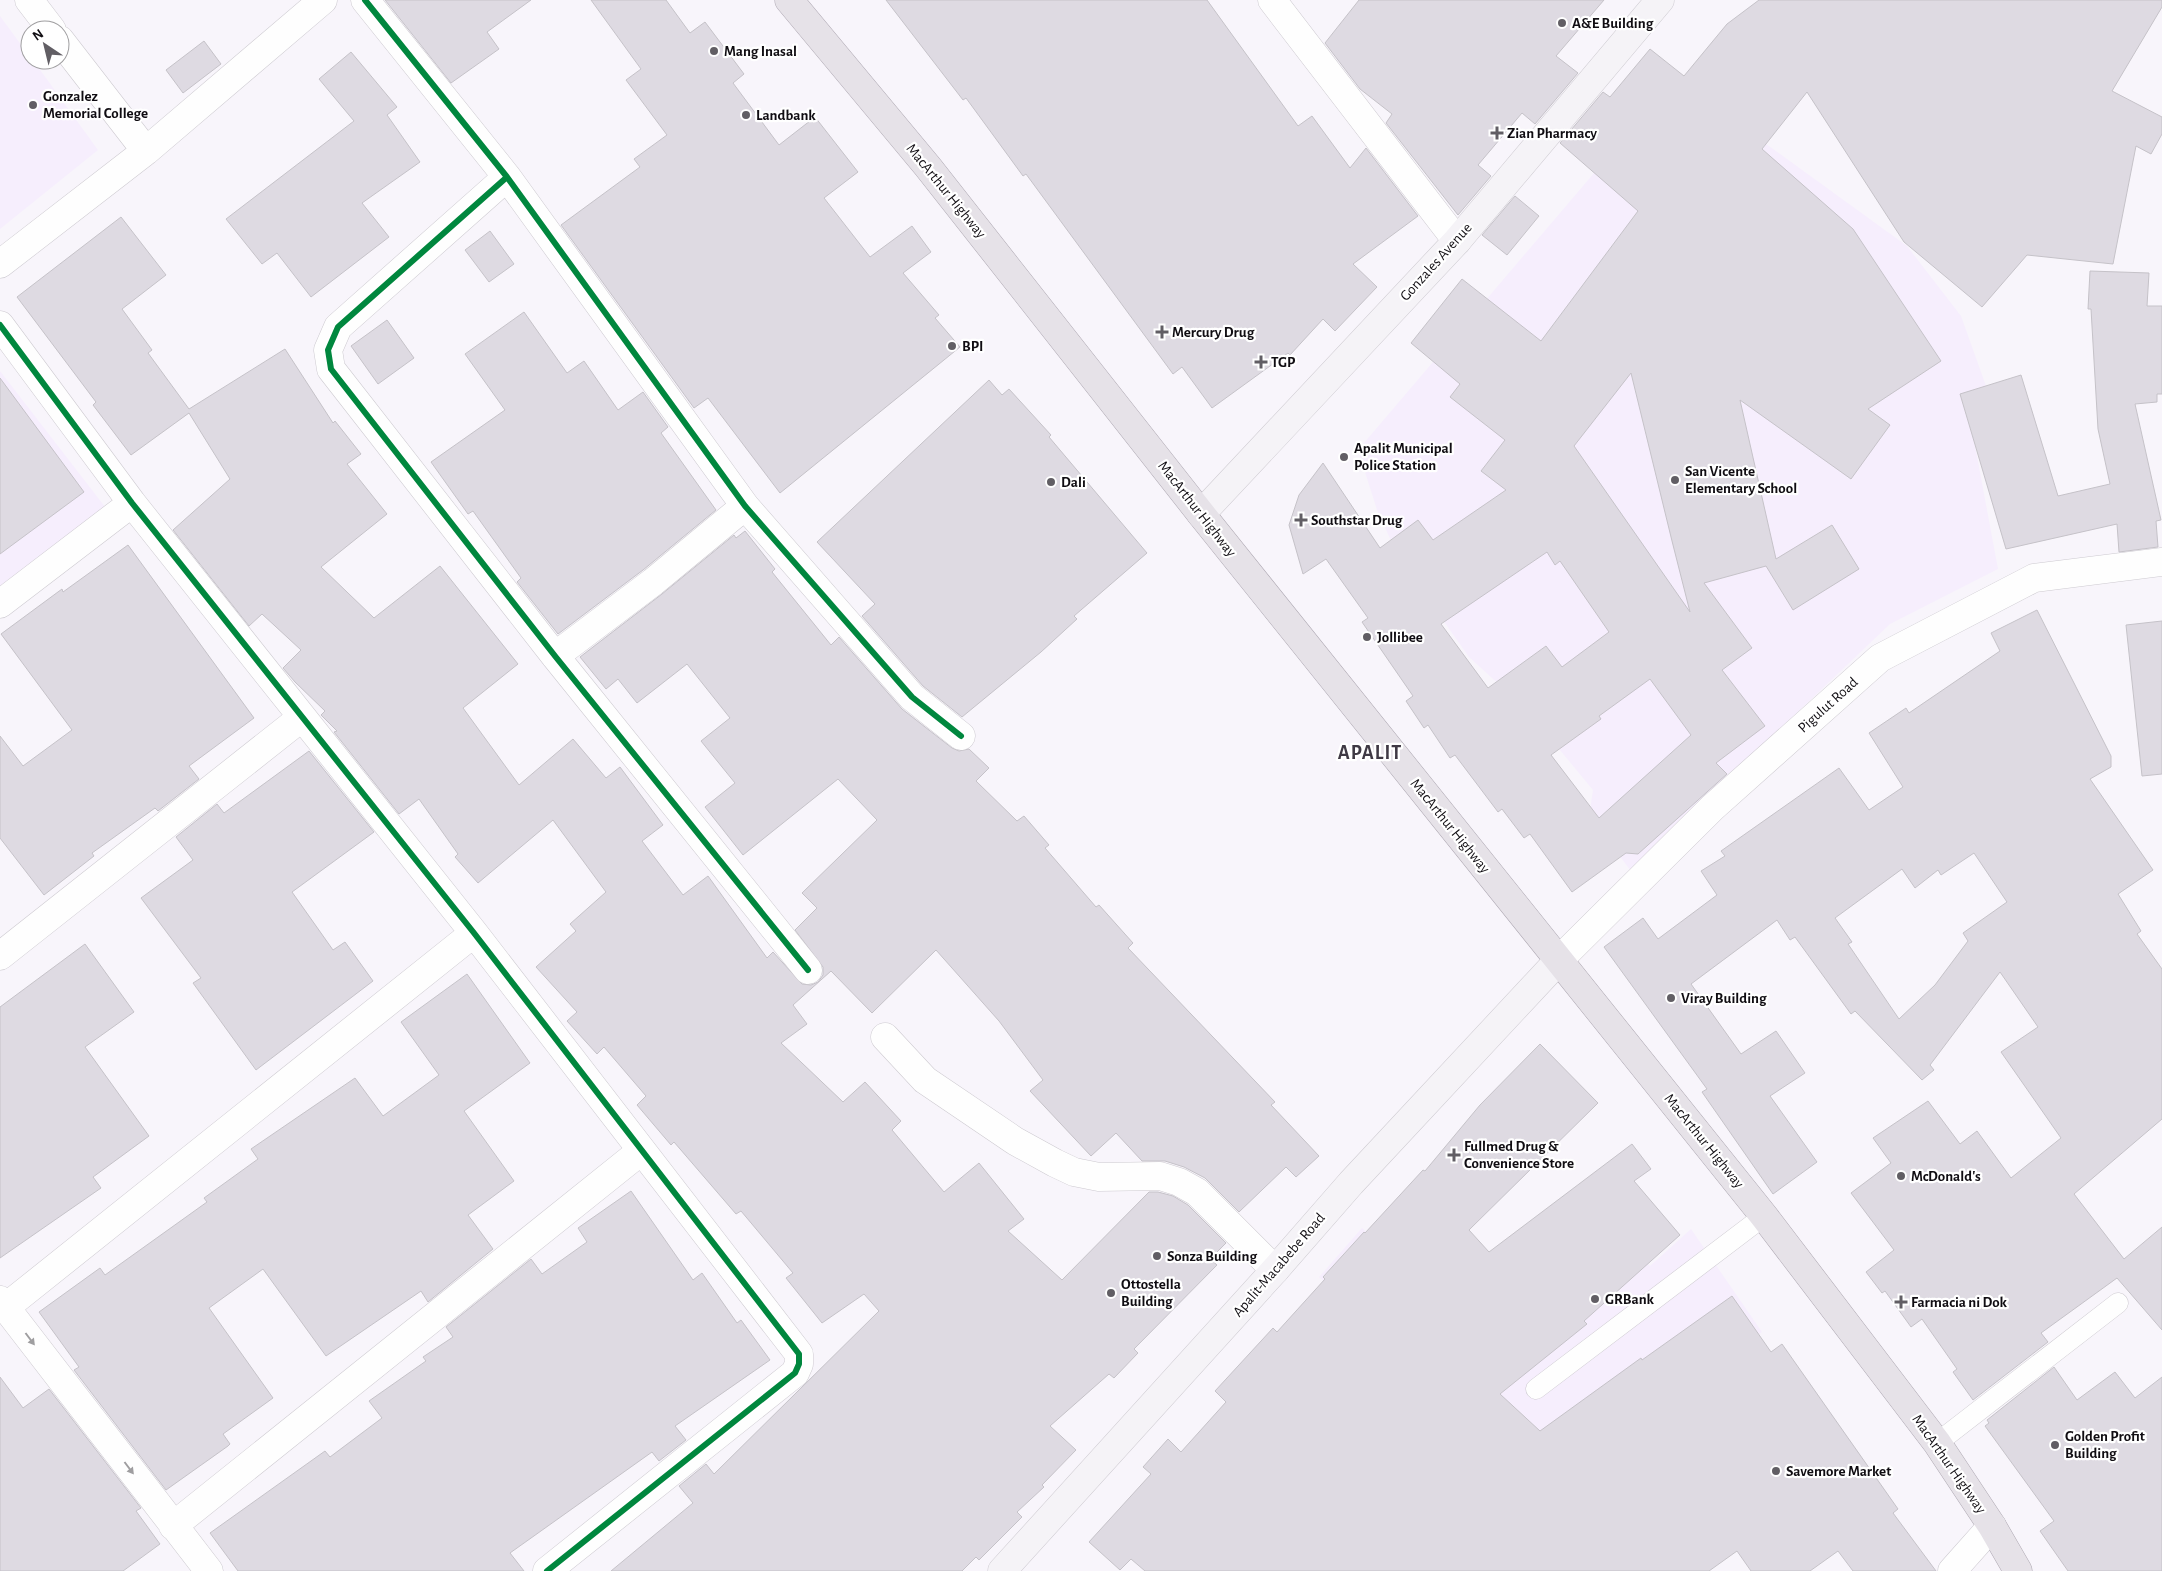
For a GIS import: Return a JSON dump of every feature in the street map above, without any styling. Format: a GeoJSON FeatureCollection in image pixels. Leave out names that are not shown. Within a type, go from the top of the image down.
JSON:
{"type":"FeatureCollection","features":[{"type":"Feature","properties":{"kind":"highway","name":"MacArthur Highway"},"geometry":{"type":"LineString","coordinates":[[788,0],[934,175],[1201,514],[1764,1216],[1937,1443],[1992,1526],[2018,1571]]}},
{"type":"Feature","properties":{"kind":"main road","name":"Gonzales Avenue"},"geometry":{"type":"LineString","coordinates":[[1201,514],[1457,241],[1660,0]]}},
{"type":"Feature","properties":{"kind":"main road","name":"Apalit-Macabebe Road"},"geometry":{"type":"LineString","coordinates":[[1002,1571],[1276,1270],[1350,1183],[1558,961]]}},
{"type":"Feature","properties":{"kind":"street"},"geometry":{"type":"LineString","coordinates":[[29,0],[44,20]]}},
{"type":"Feature","properties":{"kind":"street"},"geometry":{"type":"LineString","coordinates":[[0,264],[146,150],[323,0]]}},
{"type":"Feature","properties":{"kind":"street"},"geometry":{"type":"LineString","coordinates":[[365,0],[507,177],[745,506],[912,697],[961,736]]}},
{"type":"Feature","properties":{"kind":"street"},"geometry":{"type":"LineString","coordinates":[[1272,0],[1457,241]]}},
{"type":"Feature","properties":{"kind":"street"},"geometry":{"type":"LineString","coordinates":[[70,53],[146,150]]}},
{"type":"Feature","properties":{"kind":"street"},"geometry":{"type":"LineString","coordinates":[[507,177],[338,327],[328,350],[331,369],[555,656],[808,970]]}},
{"type":"Feature","properties":{"kind":"street"},"geometry":{"type":"LineString","coordinates":[[0,325],[132,503],[301,718],[474,933],[799,1354],[799,1364],[795,1373],[547,1571]]}},
{"type":"Feature","properties":{"kind":"street"},"geometry":{"type":"LineString","coordinates":[[0,604],[132,503]]}},
{"type":"Feature","properties":{"kind":"street"},"geometry":{"type":"LineString","coordinates":[[555,656],[653,582],[745,506]]}},
{"type":"Feature","properties":{"kind":"street","name":"Pigulut Road"},"geometry":{"type":"LineString","coordinates":[[1558,961],[1712,808],[1880,658],[2034,578],[2162,562]]}},
{"type":"Feature","properties":{"kind":"street"},"geometry":{"type":"LineString","coordinates":[[0,956],[301,718]]}},
{"type":"Feature","properties":{"kind":"street"},"geometry":{"type":"LineString","coordinates":[[209,1571],[3,1303],[474,933]]}},
{"type":"Feature","properties":{"kind":"street"},"geometry":{"type":"LineString","coordinates":[[884,1037],[925,1080],[1015,1141],[1055,1163],[1074,1172],[1099,1177],[1160,1176],[1179,1182],[1196,1192],[1276,1270]]}},
{"type":"Feature","properties":{"kind":"street"},"geometry":{"type":"LineString","coordinates":[[173,1526],[642,1151]]}},
{"type":"Feature","properties":{"kind":"street"},"geometry":{"type":"LineString","coordinates":[[1952,1571],[1992,1526]]}},
{"type":"Feature","properties":{"kind":"lane"},"geometry":{"type":"LineString","coordinates":[[1536,1389],[1764,1216]]}},
{"type":"Feature","properties":{"kind":"lane"},"geometry":{"type":"LineString","coordinates":[[1937,1443],[2118,1303]]}},
{"type":"Feature","properties":{"kind":"shaded area","name":"Gonzalez Memorial College"},"geometry":{"type":"Polygon","coordinates":[[[0,16],[20,43],[20,70],[40,70],[98,150],[0,229],[0,16]]]}},
{"type":"Feature","properties":{"kind":"shaded area","name":"San Vicente Elementary School"},"geometry":{"type":"Polygon","coordinates":[[[1675,78],[1907,246],[1961,316],[1986,386],[1971,424],[1998,569],[1890,624],[1631,871],[1589,816],[1593,790],[1526,709],[1469,657],[1399,558],[1377,510],[1358,450],[1675,78]]]}},
{"type":"Feature","properties":{"kind":"shaded area"},"geometry":{"type":"Polygon","coordinates":[[[0,371],[109,512],[0,594],[0,371]]]}},
{"type":"Feature","properties":{"kind":"shaded area"},"geometry":{"type":"Polygon","coordinates":[[[1596,1205],[1650,1266],[1691,1229],[1762,1332],[1542,1480],[1319,1277],[1362,1228],[1487,1340],[1596,1205]]]}},
{"type":"Feature","properties":{"kind":"building"},"geometry":{"type":"Polygon","coordinates":[[[385,0],[531,0],[487,32],[499,49],[451,83],[385,0]]]}},
{"type":"Feature","properties":{"kind":"building"},"geometry":{"type":"Polygon","coordinates":[[[591,0],[666,0],[690,33],[705,22],[744,74],[733,83],[779,145],[815,117],[858,172],[824,198],[870,257],[912,226],[931,252],[903,273],[939,315],[935,318],[960,347],[780,493],[708,398],[694,408],[561,225],[640,167],[634,159],[667,135],[626,80],[641,69],[591,0]]]}},
{"type":"Feature","properties":{"kind":"building"},"geometry":{"type":"Polygon","coordinates":[[[886,0],[1207,0],[1298,126],[1312,116],[1350,168],[1366,148],[1418,216],[1353,264],[1377,287],[1335,331],[1323,319],[1290,355],[1288,353],[1212,408],[1182,367],[1173,374],[1026,174],[1023,176],[966,98],[963,100],[886,0]]]}},
{"type":"Feature","properties":{"kind":"building"},"geometry":{"type":"Polygon","coordinates":[[[1359,0],[1604,0],[1556,56],[1578,73],[1535,124],[1522,113],[1478,165],[1491,176],[1458,215],[1386,123],[1392,114],[1360,89],[1325,43],[1359,0]]]}},
{"type":"Feature","properties":{"kind":"building"},"geometry":{"type":"Polygon","coordinates":[[[1759,0],[2162,0],[2162,7],[2112,91],[2162,117],[2162,134],[2151,154],[2136,146],[2113,264],[2027,255],[1982,307],[1904,242],[1807,92],[1762,149],[1853,229],[1941,361],[1868,409],[1890,425],[1851,479],[1740,400],[1776,559],[1832,525],[1859,569],[1793,610],[1766,566],[1704,583],[1752,648],[1722,670],[1765,726],[1716,763],[1727,774],[1638,854],[1626,853],[1572,892],[1530,834],[1524,838],[1502,809],[1498,812],[1455,755],[1450,758],[1428,725],[1424,728],[1406,701],[1413,696],[1362,622],[1368,618],[1326,559],[1303,574],[1289,525],[1299,495],[1323,463],[1380,548],[1418,520],[1433,540],[1506,490],[1481,471],[1505,440],[1450,397],[1460,384],[1411,343],[1462,279],[1541,341],[1638,211],[1560,143],[1603,92],[1610,97],[1650,49],[1684,76],[1727,24],[1759,0]],[[1631,373],[1574,446],[1690,612],[1672,541],[1631,373]],[[1547,552],[1441,624],[1488,688],[1546,646],[1562,667],[1609,632],[1560,561],[1555,565],[1547,552]],[[1650,679],[1599,716],[1601,719],[1551,755],[1599,818],[1691,735],[1650,679]]]}},
{"type":"Feature","properties":{"kind":"building"},"geometry":{"type":"Polygon","coordinates":[[[204,41],[221,64],[183,93],[166,70],[204,41]]]}},
{"type":"Feature","properties":{"kind":"building"},"geometry":{"type":"Polygon","coordinates":[[[351,52],[397,107],[387,115],[420,162],[362,203],[389,237],[311,297],[277,253],[262,264],[226,219],[354,121],[319,79],[351,52]]]}},
{"type":"Feature","properties":{"kind":"building"},"geometry":{"type":"Polygon","coordinates":[[[1515,196],[1539,216],[1507,255],[1482,235],[1515,196]]]}},
{"type":"Feature","properties":{"kind":"building"},"geometry":{"type":"Polygon","coordinates":[[[121,217],[166,275],[122,309],[152,350],[148,353],[189,409],[285,349],[333,423],[335,421],[361,454],[347,464],[387,514],[321,567],[374,618],[440,566],[518,664],[463,708],[519,785],[573,739],[606,778],[620,767],[663,825],[642,841],[683,895],[708,876],[767,958],[773,952],[802,984],[811,985],[818,982],[823,975],[823,967],[795,930],[817,908],[802,893],[877,820],[838,779],[743,855],[705,807],[735,783],[701,741],[730,718],[687,664],[637,703],[618,679],[606,689],[580,657],[662,594],[734,535],[736,538],[745,531],[775,569],[772,572],[831,645],[839,637],[902,709],[952,748],[959,751],[969,749],[989,768],[976,781],[1017,821],[1024,816],[1049,845],[1045,848],[1096,907],[1099,905],[1133,943],[1128,948],[1275,1102],[1271,1105],[1319,1156],[1296,1177],[1286,1167],[1239,1212],[1205,1178],[1184,1167],[1165,1161],[1142,1161],[1116,1133],[1091,1156],[1030,1091],[1043,1080],[999,1021],[936,950],[872,1013],[831,971],[793,1005],[807,1024],[781,1043],[843,1102],[865,1082],[901,1121],[892,1130],[944,1192],[979,1163],[1024,1219],[1008,1231],[1062,1280],[1149,1192],[1173,1196],[1188,1205],[1226,1243],[1210,1259],[1217,1265],[1134,1349],[1138,1353],[1114,1378],[1109,1374],[1050,1426],[1076,1450],[1042,1485],[1044,1487],[1017,1512],[1022,1517],[979,1560],[976,1557],[962,1571],[611,1571],[693,1503],[679,1486],[706,1464],[714,1474],[879,1311],[864,1294],[822,1323],[786,1278],[793,1273],[741,1211],[736,1214],[674,1142],[671,1145],[637,1105],[646,1096],[604,1047],[597,1054],[567,1021],[577,1012],[536,967],[576,931],[570,924],[606,892],[553,820],[478,883],[455,857],[458,854],[419,799],[399,814],[334,732],[337,731],[321,715],[325,711],[283,668],[301,650],[262,614],[249,626],[173,530],[230,479],[189,413],[131,455],[93,405],[96,402],[17,297],[121,217]]]}},
{"type":"Feature","properties":{"kind":"building"},"geometry":{"type":"Polygon","coordinates":[[[490,231],[514,264],[489,282],[465,250],[490,231]]]}},
{"type":"Feature","properties":{"kind":"building"},"geometry":{"type":"Polygon","coordinates":[[[2090,271],[2149,273],[2147,306],[2162,306],[2162,394],[2157,394],[2157,402],[2135,404],[2161,520],[2156,521],[2158,547],[2119,552],[2117,524],[2006,549],[1960,394],[2021,375],[2058,496],[2110,484],[2098,429],[2091,309],[2088,309],[2090,271]]]}},
{"type":"Feature","properties":{"kind":"building"},"geometry":{"type":"Polygon","coordinates":[[[524,312],[567,373],[584,361],[618,410],[643,392],[668,427],[661,433],[716,510],[643,570],[558,634],[517,582],[521,578],[473,511],[468,514],[431,462],[505,410],[465,354],[524,312]]]}},
{"type":"Feature","properties":{"kind":"building"},"geometry":{"type":"Polygon","coordinates":[[[387,320],[414,358],[378,384],[351,346],[387,320]]]}},
{"type":"Feature","properties":{"kind":"building"},"geometry":{"type":"Polygon","coordinates":[[[0,378],[84,492],[0,554],[0,378]]]}},
{"type":"Feature","properties":{"kind":"building"},"geometry":{"type":"Polygon","coordinates":[[[989,380],[1002,395],[1009,389],[1051,435],[1049,437],[1147,553],[1074,616],[1077,619],[1041,652],[962,717],[923,686],[862,616],[875,604],[817,542],[989,380]]]}},
{"type":"Feature","properties":{"kind":"building"},"geometry":{"type":"Polygon","coordinates":[[[128,545],[254,718],[189,766],[199,779],[158,811],[155,808],[92,853],[94,856],[44,895],[0,838],[0,736],[23,766],[72,730],[1,634],[62,589],[63,592],[128,545]]]}},
{"type":"Feature","properties":{"kind":"building"},"geometry":{"type":"Polygon","coordinates":[[[2037,610],[2111,756],[2111,767],[2090,779],[2153,870],[2118,894],[2141,931],[2137,934],[2162,969],[2162,1119],[2074,1194],[2124,1259],[2162,1227],[2162,1330],[2117,1278],[2041,1333],[2048,1342],[1973,1400],[1953,1372],[1957,1369],[1922,1319],[1911,1327],[1885,1291],[1882,1293],[1866,1272],[1894,1250],[1851,1193],[1891,1163],[1873,1138],[1928,1101],[1960,1144],[1977,1131],[2011,1178],[2061,1138],[2001,1052],[2038,1027],[2000,972],[1930,1065],[1934,1070],[1922,1080],[1855,1011],[1851,1014],[1795,937],[1790,940],[1777,920],[1691,984],[1741,1054],[1776,1031],[1805,1073],[1770,1096],[1817,1162],[1773,1194],[1702,1092],[1707,1089],[1604,947],[1643,918],[1658,939],[1717,895],[1701,871],[1725,856],[1721,851],[1839,768],[1869,810],[1903,787],[1869,733],[1906,708],[1909,713],[2000,651],[1991,633],[2037,610]],[[1974,853],[1941,875],[1938,870],[1915,888],[1902,869],[1835,918],[1852,942],[1848,944],[1899,1019],[1935,985],[1968,941],[1963,933],[2007,902],[1974,853]]]}},
{"type":"Feature","properties":{"kind":"building"},"geometry":{"type":"Polygon","coordinates":[[[2162,621],[2162,774],[2142,776],[2126,625],[2162,621]]]}},
{"type":"Feature","properties":{"kind":"building"},"geometry":{"type":"Polygon","coordinates":[[[309,751],[374,832],[292,892],[333,950],[345,942],[373,981],[256,1070],[193,983],[201,978],[141,898],[193,860],[176,837],[217,804],[224,813],[309,751]]]}},
{"type":"Feature","properties":{"kind":"building"},"geometry":{"type":"Polygon","coordinates":[[[85,944],[134,1012],[85,1047],[149,1136],[93,1177],[101,1188],[0,1258],[0,1007],[85,944]]]}},
{"type":"Feature","properties":{"kind":"building"},"geometry":{"type":"Polygon","coordinates":[[[467,974],[530,1063],[464,1111],[514,1181],[468,1215],[493,1249],[428,1302],[421,1291],[326,1356],[263,1269],[209,1308],[273,1398],[223,1434],[230,1444],[228,1446],[166,1490],[74,1370],[79,1367],[39,1312],[100,1268],[105,1275],[207,1202],[204,1198],[258,1159],[251,1149],[355,1078],[383,1116],[439,1075],[401,1022],[467,974]]]}},
{"type":"Feature","properties":{"kind":"building"},"geometry":{"type":"Polygon","coordinates":[[[1540,1044],[1598,1103],[1469,1230],[1489,1252],[1632,1144],[1651,1169],[1634,1181],[1680,1235],[1584,1321],[1587,1324],[1500,1394],[1540,1431],[1641,1358],[1642,1360],[1732,1296],[1771,1352],[1782,1344],[1898,1509],[1893,1513],[1936,1571],[1853,1571],[1838,1551],[1810,1571],[1751,1571],[1737,1551],[1709,1571],[1145,1571],[1131,1559],[1120,1570],[1089,1542],[1151,1474],[1143,1467],[1168,1439],[1181,1452],[1226,1402],[1215,1391],[1273,1328],[1277,1332],[1364,1232],[1423,1170],[1425,1171],[1480,1105],[1540,1044]]]}},
{"type":"Feature","properties":{"kind":"building"},"geometry":{"type":"Polygon","coordinates":[[[631,1191],[693,1280],[702,1273],[737,1323],[741,1320],[770,1360],[675,1426],[686,1440],[659,1461],[652,1452],[510,1553],[524,1571],[238,1571],[210,1533],[325,1451],[330,1457],[382,1418],[369,1401],[426,1361],[423,1357],[453,1337],[446,1327],[531,1259],[542,1274],[587,1242],[578,1228],[631,1191]]]}},
{"type":"Feature","properties":{"kind":"building"},"geometry":{"type":"Polygon","coordinates":[[[2054,1367],[2077,1400],[2115,1372],[2135,1398],[2162,1377],[2162,1571],[2068,1571],[2040,1531],[2054,1521],[1985,1426],[1989,1423],[1987,1420],[2054,1367]]]}},
{"type":"Feature","properties":{"kind":"building"},"geometry":{"type":"Polygon","coordinates":[[[0,1377],[23,1408],[49,1389],[141,1508],[136,1511],[160,1544],[123,1571],[0,1571],[0,1377]]]}},
{"type":"Feature","properties":{"kind":"cycle path"},"geometry":{"type":"LineString","coordinates":[[365,0],[507,177],[745,506],[912,697],[961,736]]}},
{"type":"Feature","properties":{"kind":"cycle path"},"geometry":{"type":"LineString","coordinates":[[507,177],[338,327],[328,350],[331,369],[555,656],[808,970]]}},
{"type":"Feature","properties":{"kind":"cycle path"},"geometry":{"type":"LineString","coordinates":[[0,325],[132,503],[474,933],[799,1354],[799,1364],[795,1373],[547,1571]]}},
{"type":"Feature","properties":{"kind":"place","name":"A&E Building"},"geometry":{"type":"Point","coordinates":[1562,23]}},
{"type":"Feature","properties":{"kind":"place","name":"Mang Inasal"},"geometry":{"type":"Point","coordinates":[714,51]}},
{"type":"Feature","properties":{"kind":"place","name":"Gonzalez Memorial College"},"geometry":{"type":"Point","coordinates":[33,105]}},
{"type":"Feature","properties":{"kind":"place","name":"Landbank"},"geometry":{"type":"Point","coordinates":[746,115]}},
{"type":"Feature","properties":{"kind":"place","name":"Zian Pharmacy"},"geometry":{"type":"Point","coordinates":[1497,133]}},
{"type":"Feature","properties":{"kind":"place","name":"Mercury Drug"},"geometry":{"type":"Point","coordinates":[1162,332]}},
{"type":"Feature","properties":{"kind":"place","name":"BPI"},"geometry":{"type":"Point","coordinates":[952,346]}},
{"type":"Feature","properties":{"kind":"place","name":"TGP"},"geometry":{"type":"Point","coordinates":[1261,362]}},
{"type":"Feature","properties":{"kind":"place","name":"Apalit Municipal Police Station"},"geometry":{"type":"Point","coordinates":[1344,457]}},
{"type":"Feature","properties":{"kind":"place","name":"San Vicente Elementary School"},"geometry":{"type":"Point","coordinates":[1675,480]}},
{"type":"Feature","properties":{"kind":"place","name":"Dali"},"geometry":{"type":"Point","coordinates":[1051,482]}},
{"type":"Feature","properties":{"kind":"place","name":"Southstar Drug"},"geometry":{"type":"Point","coordinates":[1301,520]}},
{"type":"Feature","properties":{"kind":"place","name":"Jollibee"},"geometry":{"type":"Point","coordinates":[1367,637]}},
{"type":"Feature","properties":{"kind":"place","name":"Viray Building"},"geometry":{"type":"Point","coordinates":[1671,998]}},
{"type":"Feature","properties":{"kind":"place","name":"Fullmed Drug & Convenience Store"},"geometry":{"type":"Point","coordinates":[1454,1155]}},
{"type":"Feature","properties":{"kind":"place","name":"McDonald's"},"geometry":{"type":"Point","coordinates":[1901,1176]}},
{"type":"Feature","properties":{"kind":"place","name":"Sonza Building"},"geometry":{"type":"Point","coordinates":[1157,1256]}},
{"type":"Feature","properties":{"kind":"place","name":"Ottostella Building"},"geometry":{"type":"Point","coordinates":[1111,1293]}},
{"type":"Feature","properties":{"kind":"place","name":"GRBank"},"geometry":{"type":"Point","coordinates":[1595,1299]}},
{"type":"Feature","properties":{"kind":"place","name":"Farmacia ni Dok"},"geometry":{"type":"Point","coordinates":[1901,1302]}},
{"type":"Feature","properties":{"kind":"place","name":"Golden Profit Building"},"geometry":{"type":"Point","coordinates":[2055,1445]}},
{"type":"Feature","properties":{"kind":"place","name":"Savemore Market"},"geometry":{"type":"Point","coordinates":[1776,1471]}},
{"type":"Feature","properties":{"kind":"district","name":"APALIT"},"geometry":{"type":"Point","coordinates":[1370,753]}}]}
